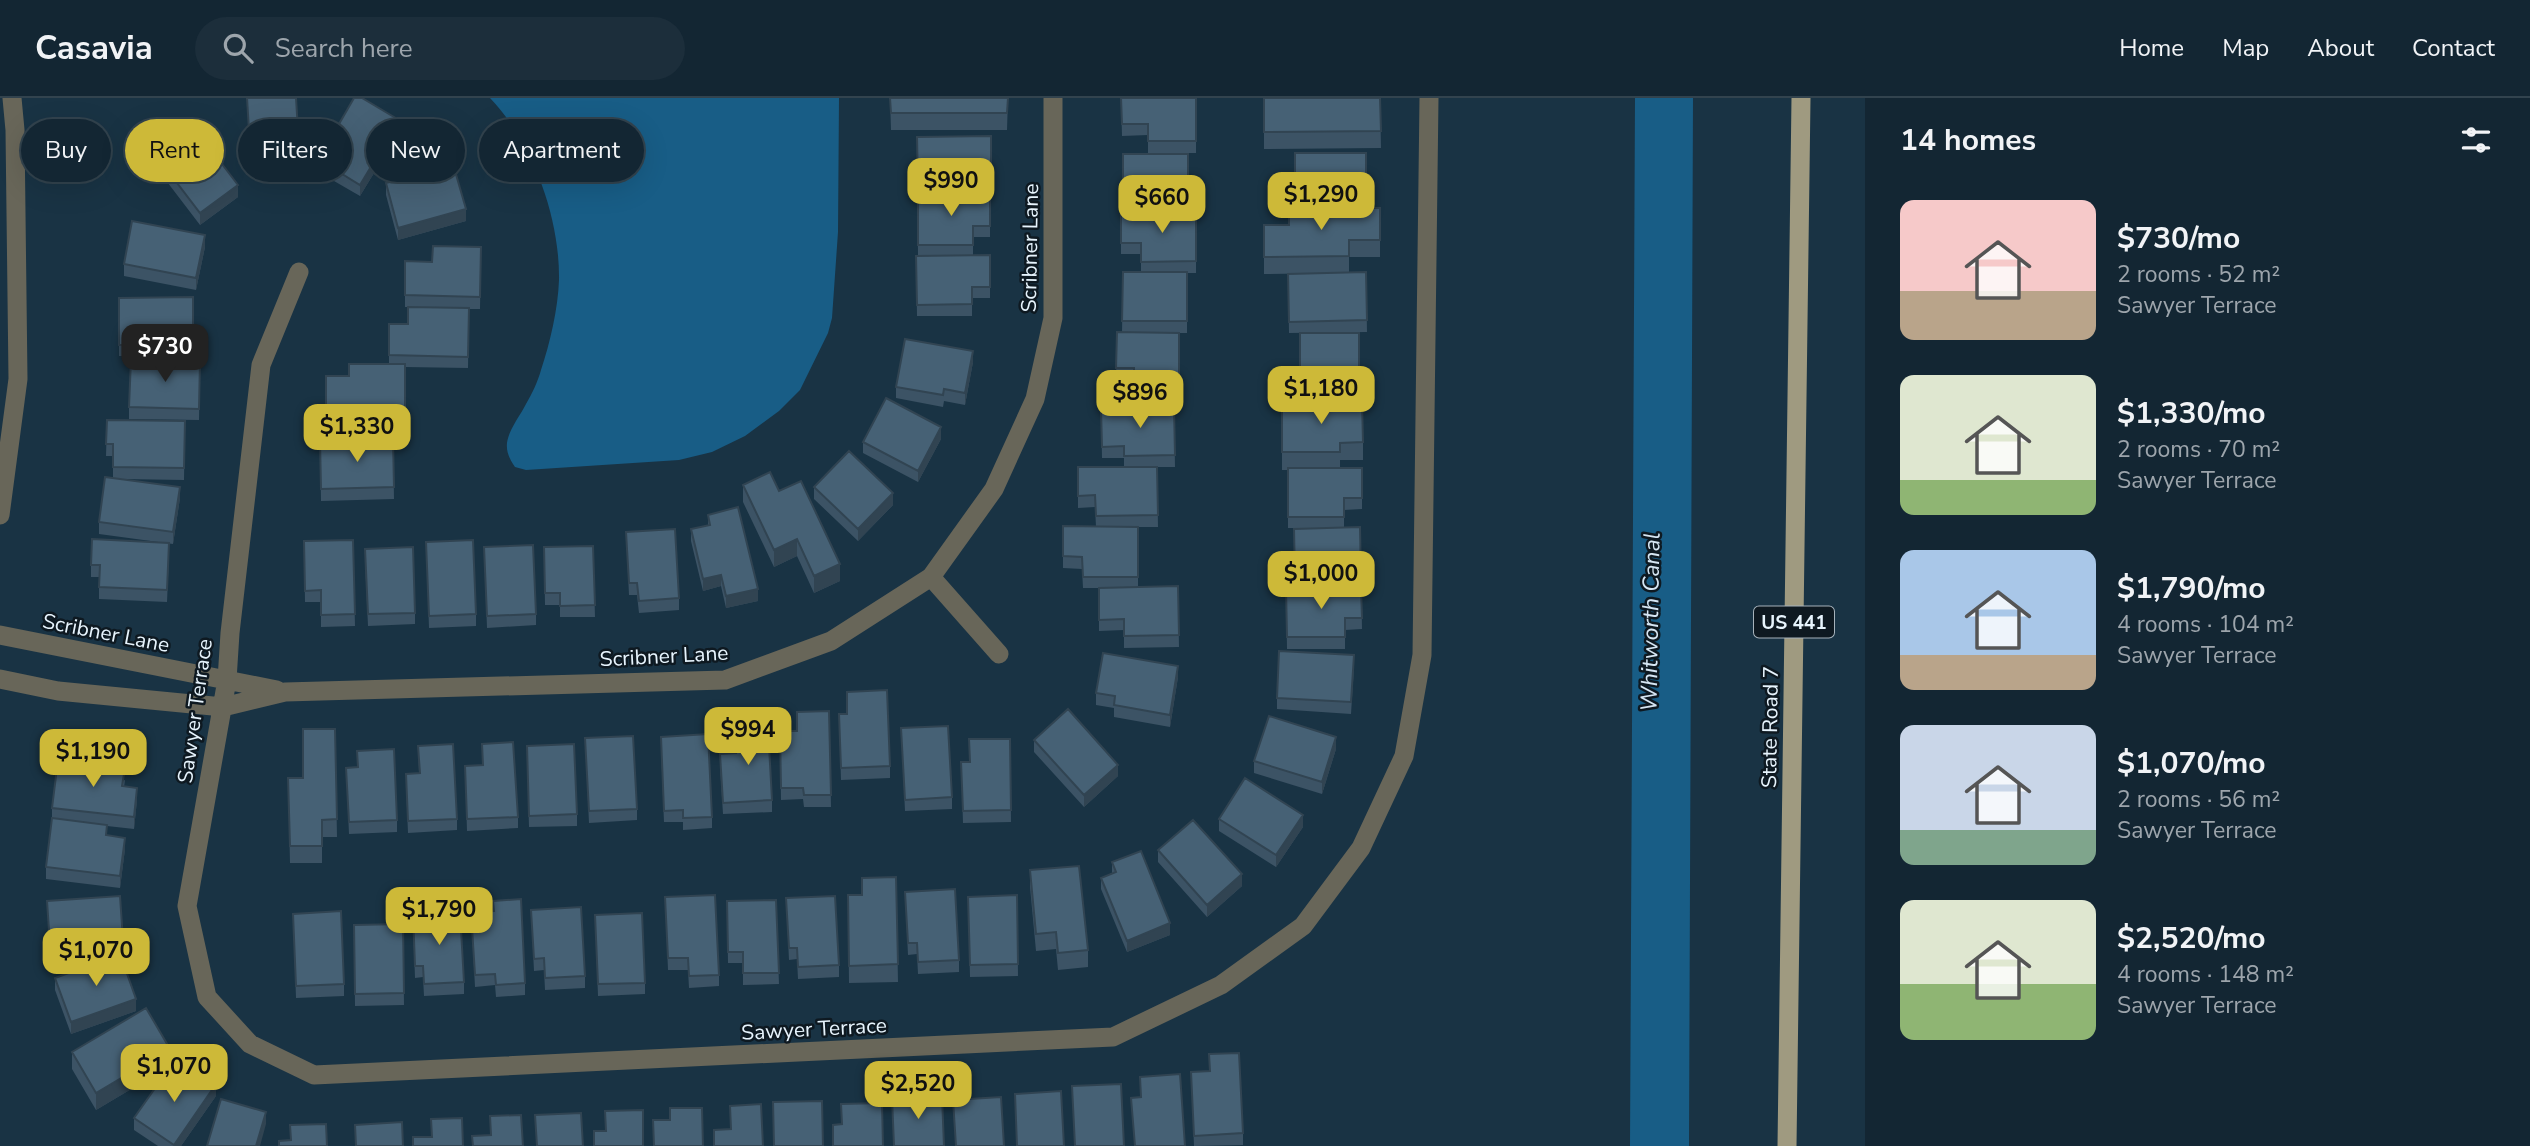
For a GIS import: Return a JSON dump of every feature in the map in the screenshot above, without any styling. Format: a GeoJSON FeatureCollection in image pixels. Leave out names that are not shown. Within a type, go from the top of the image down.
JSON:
{"type":"FeatureCollection","features":[{"type":"Feature","properties":{"kind":"main road","name":"State Road 7"},"geometry":{"type":"LineString","coordinates":[[1787,1146],[1801,98]]}},
{"type":"Feature","properties":{"kind":"street"},"geometry":{"type":"LineString","coordinates":[[0,516],[18,379],[15,131],[12,98]]}},
{"type":"Feature","properties":{"kind":"street","name":"Scribner Lane"},"geometry":{"type":"LineString","coordinates":[[0,680],[58,691],[223,707],[285,692],[725,680],[831,641],[931,577],[993,489],[1035,399],[1053,318],[1053,98]]}},
{"type":"Feature","properties":{"kind":"street","name":"Sawyer Terrace"},"geometry":{"type":"LineString","coordinates":[[299,272],[261,365],[231,620],[227,680],[187,906],[206,997],[250,1044],[314,1074],[1113,1037],[1221,985],[1303,926],[1361,848],[1404,756],[1422,655],[1429,98]]}},
{"type":"Feature","properties":{"kind":"street"},"geometry":{"type":"LineString","coordinates":[[931,577],[999,654]]}},
{"type":"Feature","properties":{"kind":"street","name":"Scribner Lane"},"geometry":{"type":"LineString","coordinates":[[0,635],[285,692]]}},
{"type":"Feature","properties":{"kind":"water"},"geometry":{"type":"Polygon","coordinates":[[[490,98],[839,98],[838,232],[832,318],[828,333],[800,390],[779,411],[745,436],[712,452],[679,460],[526,470],[515,467],[507,450],[508,438],[540,374],[553,326],[559,280],[555,232],[541,182],[644,182],[644,119],[507,119],[490,98]]]}},
{"type":"Feature","properties":{"kind":"water","name":"Whitworth Canal"},"geometry":{"type":"Polygon","coordinates":[[[1635,98],[1693,98],[1689,1146],[1630,1146],[1635,98]]]}},
{"type":"Feature","properties":{"kind":"building"},"geometry":{"type":"Polygon","coordinates":[[[247,98],[296,98],[297,119],[248,119],[247,98]]]}},
{"type":"Feature","properties":{"kind":"building"},"geometry":{"type":"Polygon","coordinates":[[[354,98],[362,98],[397,119],[366,119],[366,175],[360,185],[352,180],[352,119],[342,119],[354,98]]]}},
{"type":"Feature","properties":{"kind":"building"},"geometry":{"type":"Polygon","coordinates":[[[890,98],[1008,98],[1007,113],[891,113],[890,98]]]}},
{"type":"Feature","properties":{"kind":"building"},"geometry":{"type":"Polygon","coordinates":[[[1121,98],[1196,98],[1196,141],[1148,141],[1148,124],[1122,124],[1121,98]]]}},
{"type":"Feature","properties":{"kind":"building"},"geometry":{"type":"Polygon","coordinates":[[[1264,98],[1380,98],[1381,131],[1264,132],[1264,98]]]}},
{"type":"Feature","properties":{"kind":"building"},"geometry":{"type":"Polygon","coordinates":[[[991,136],[991,167],[967,167],[968,184],[918,185],[917,137],[991,136]]]}},
{"type":"Feature","properties":{"kind":"building"},"geometry":{"type":"Polygon","coordinates":[[[1295,153],[1366,153],[1366,201],[1295,201],[1295,153]]]}},
{"type":"Feature","properties":{"kind":"building"},"geometry":{"type":"Polygon","coordinates":[[[1123,154],[1188,154],[1188,201],[1123,202],[1123,154]]]}},
{"type":"Feature","properties":{"kind":"building"},"geometry":{"type":"Polygon","coordinates":[[[224,167],[238,185],[200,213],[176,182],[224,182],[224,167]]]}},
{"type":"Feature","properties":{"kind":"building"},"geometry":{"type":"Polygon","coordinates":[[[458,182],[466,209],[398,228],[386,183],[458,182]]]}},
{"type":"Feature","properties":{"kind":"building"},"geometry":{"type":"Polygon","coordinates":[[[918,195],[990,195],[990,226],[973,226],[973,245],[918,245],[918,195]]]}},
{"type":"Feature","properties":{"kind":"building"},"geometry":{"type":"Polygon","coordinates":[[[1289,208],[1380,208],[1380,240],[1349,240],[1349,256],[1264,257],[1264,225],[1289,225],[1289,208]]]}},
{"type":"Feature","properties":{"kind":"building"},"geometry":{"type":"Polygon","coordinates":[[[1196,212],[1196,261],[1141,262],[1141,243],[1121,243],[1121,213],[1196,212]]]}},
{"type":"Feature","properties":{"kind":"building"},"geometry":{"type":"Polygon","coordinates":[[[132,221],[205,235],[196,278],[124,264],[132,221]]]}},
{"type":"Feature","properties":{"kind":"building"},"geometry":{"type":"Polygon","coordinates":[[[433,246],[481,247],[480,297],[405,295],[405,261],[432,262],[433,246]]]}},
{"type":"Feature","properties":{"kind":"building"},"geometry":{"type":"Polygon","coordinates":[[[990,255],[990,287],[972,287],[972,304],[917,305],[916,256],[990,255]]]}},
{"type":"Feature","properties":{"kind":"building"},"geometry":{"type":"Polygon","coordinates":[[[1123,272],[1187,272],[1187,321],[1122,321],[1123,272]]]}},
{"type":"Feature","properties":{"kind":"building"},"geometry":{"type":"Polygon","coordinates":[[[1366,272],[1367,320],[1289,322],[1288,274],[1366,272]]]}},
{"type":"Feature","properties":{"kind":"building"},"geometry":{"type":"Polygon","coordinates":[[[193,297],[193,344],[119,345],[119,298],[193,297]]]}},
{"type":"Feature","properties":{"kind":"building"},"geometry":{"type":"Polygon","coordinates":[[[408,307],[469,308],[468,357],[389,355],[389,324],[408,324],[408,307]]]}},
{"type":"Feature","properties":{"kind":"building"},"geometry":{"type":"Polygon","coordinates":[[[1117,332],[1179,333],[1179,382],[1134,382],[1134,368],[1116,368],[1117,332]]]}},
{"type":"Feature","properties":{"kind":"building"},"geometry":{"type":"Polygon","coordinates":[[[1300,333],[1359,333],[1359,380],[1300,380],[1300,333]]]}},
{"type":"Feature","properties":{"kind":"building"},"geometry":{"type":"Polygon","coordinates":[[[905,339],[973,351],[965,393],[944,389],[943,395],[896,387],[905,339]]]}},
{"type":"Feature","properties":{"kind":"building"},"geometry":{"type":"Polygon","coordinates":[[[131,359],[200,361],[199,409],[129,407],[131,359]]]}},
{"type":"Feature","properties":{"kind":"building"},"geometry":{"type":"Polygon","coordinates":[[[349,364],[405,364],[405,413],[326,412],[326,376],[349,376],[349,364]]]}},
{"type":"Feature","properties":{"kind":"building"},"geometry":{"type":"Polygon","coordinates":[[[886,398],[941,427],[918,471],[863,442],[886,398]]]}},
{"type":"Feature","properties":{"kind":"building"},"geometry":{"type":"Polygon","coordinates":[[[1362,402],[1363,442],[1340,443],[1340,452],[1282,452],[1282,403],[1362,402]]]}},
{"type":"Feature","properties":{"kind":"building"},"geometry":{"type":"Polygon","coordinates":[[[1174,407],[1175,455],[1124,456],[1124,446],[1102,447],[1101,408],[1174,407]]]}},
{"type":"Feature","properties":{"kind":"building"},"geometry":{"type":"Polygon","coordinates":[[[107,420],[185,421],[184,468],[113,467],[113,444],[106,444],[107,420]]]}},
{"type":"Feature","properties":{"kind":"building"},"geometry":{"type":"Polygon","coordinates":[[[393,439],[394,487],[321,489],[320,440],[393,439]]]}},
{"type":"Feature","properties":{"kind":"building"},"geometry":{"type":"Polygon","coordinates":[[[849,451],[893,493],[858,529],[814,487],[849,451]]]}},
{"type":"Feature","properties":{"kind":"building"},"geometry":{"type":"Polygon","coordinates":[[[1078,467],[1157,467],[1158,515],[1096,516],[1095,495],[1078,496],[1078,467]]]}},
{"type":"Feature","properties":{"kind":"building"},"geometry":{"type":"Polygon","coordinates":[[[1288,468],[1362,468],[1362,498],[1344,498],[1344,517],[1288,517],[1288,468]]]}},
{"type":"Feature","properties":{"kind":"building"},"geometry":{"type":"Polygon","coordinates":[[[770,472],[779,491],[801,481],[840,564],[814,576],[797,539],[774,550],[743,485],[770,472]]]}},
{"type":"Feature","properties":{"kind":"building"},"geometry":{"type":"Polygon","coordinates":[[[105,477],[180,487],[173,532],[99,522],[105,477]]]}},
{"type":"Feature","properties":{"kind":"building"},"geometry":{"type":"Polygon","coordinates":[[[738,507],[758,589],[726,596],[721,575],[703,579],[691,529],[710,525],[708,515],[738,507]]]}},
{"type":"Feature","properties":{"kind":"building"},"geometry":{"type":"Polygon","coordinates":[[[1063,526],[1138,527],[1138,577],[1083,577],[1082,557],[1063,556],[1063,526]]]}},
{"type":"Feature","properties":{"kind":"building"},"geometry":{"type":"Polygon","coordinates":[[[1360,527],[1361,577],[1295,578],[1294,529],[1360,527]]]}},
{"type":"Feature","properties":{"kind":"building"},"geometry":{"type":"Polygon","coordinates":[[[675,529],[679,598],[639,601],[637,583],[629,583],[626,532],[675,529]]]}},
{"type":"Feature","properties":{"kind":"building"},"geometry":{"type":"Polygon","coordinates":[[[92,539],[169,543],[167,590],[99,587],[100,565],[91,565],[92,539]]]}},
{"type":"Feature","properties":{"kind":"building"},"geometry":{"type":"Polygon","coordinates":[[[353,540],[355,614],[321,615],[321,590],[305,591],[304,541],[353,540]]]}},
{"type":"Feature","properties":{"kind":"building"},"geometry":{"type":"Polygon","coordinates":[[[473,540],[476,614],[429,616],[426,542],[473,540]]]}},
{"type":"Feature","properties":{"kind":"building"},"geometry":{"type":"Polygon","coordinates":[[[533,545],[536,614],[487,616],[484,547],[533,545]]]}},
{"type":"Feature","properties":{"kind":"building"},"geometry":{"type":"Polygon","coordinates":[[[593,546],[595,605],[560,606],[560,593],[545,593],[544,547],[593,546]]]}},
{"type":"Feature","properties":{"kind":"building"},"geometry":{"type":"Polygon","coordinates":[[[413,547],[415,613],[368,614],[365,549],[413,547]]]}},
{"type":"Feature","properties":{"kind":"building"},"geometry":{"type":"Polygon","coordinates":[[[1178,586],[1179,635],[1124,636],[1124,619],[1099,620],[1099,588],[1178,586]]]}},
{"type":"Feature","properties":{"kind":"building"},"geometry":{"type":"Polygon","coordinates":[[[1286,588],[1361,588],[1362,618],[1345,618],[1345,637],[1287,637],[1286,588]]]}},
{"type":"Feature","properties":{"kind":"building"},"geometry":{"type":"Polygon","coordinates":[[[1279,651],[1354,655],[1351,702],[1277,698],[1279,651]]]}},
{"type":"Feature","properties":{"kind":"building"},"geometry":{"type":"Polygon","coordinates":[[[1103,653],[1178,666],[1170,715],[1114,705],[1115,696],[1096,693],[1103,653]]]}},
{"type":"Feature","properties":{"kind":"building"},"geometry":{"type":"Polygon","coordinates":[[[887,690],[890,766],[841,768],[839,714],[847,714],[847,692],[887,690]]]}},
{"type":"Feature","properties":{"kind":"building"},"geometry":{"type":"Polygon","coordinates":[[[1068,709],[1118,765],[1084,795],[1034,740],[1068,709]]]}},
{"type":"Feature","properties":{"kind":"building"},"geometry":{"type":"Polygon","coordinates":[[[829,711],[831,795],[804,795],[803,788],[781,788],[780,731],[797,731],[797,712],[829,711]]]}},
{"type":"Feature","properties":{"kind":"building"},"geometry":{"type":"Polygon","coordinates":[[[1269,716],[1336,737],[1322,782],[1254,761],[1269,716]]]}},
{"type":"Feature","properties":{"kind":"building"},"geometry":{"type":"Polygon","coordinates":[[[948,726],[952,797],[905,800],[901,728],[948,726]]]}},
{"type":"Feature","properties":{"kind":"building"},"geometry":{"type":"Polygon","coordinates":[[[768,727],[772,800],[723,803],[720,754],[736,753],[734,728],[768,727]]]}},
{"type":"Feature","properties":{"kind":"building"},"geometry":{"type":"Polygon","coordinates":[[[303,729],[335,729],[337,819],[322,820],[322,846],[290,846],[288,778],[303,778],[303,729]]]}},
{"type":"Feature","properties":{"kind":"building"},"geometry":{"type":"Polygon","coordinates":[[[708,734],[712,817],[683,818],[683,810],[664,811],[661,737],[708,734]]]}},
{"type":"Feature","properties":{"kind":"building"},"geometry":{"type":"Polygon","coordinates":[[[633,736],[637,809],[589,811],[585,738],[633,736]]]}},
{"type":"Feature","properties":{"kind":"building"},"geometry":{"type":"Polygon","coordinates":[[[969,739],[1010,739],[1011,810],[963,811],[961,762],[970,762],[969,739]]]}},
{"type":"Feature","properties":{"kind":"building"},"geometry":{"type":"Polygon","coordinates":[[[513,742],[518,817],[467,819],[465,766],[483,765],[482,744],[513,742]]]}},
{"type":"Feature","properties":{"kind":"building"},"geometry":{"type":"Polygon","coordinates":[[[453,744],[457,819],[408,821],[406,774],[420,773],[418,746],[453,744]]]}},
{"type":"Feature","properties":{"kind":"building"},"geometry":{"type":"Polygon","coordinates":[[[574,744],[577,814],[529,816],[527,746],[574,744]]]}},
{"type":"Feature","properties":{"kind":"building"},"geometry":{"type":"Polygon","coordinates":[[[394,749],[397,820],[349,822],[346,768],[358,767],[357,751],[394,749]]]}},
{"type":"Feature","properties":{"kind":"building"},"geometry":{"type":"Polygon","coordinates":[[[58,760],[125,768],[122,786],[137,788],[134,817],[52,808],[58,760]]]}},
{"type":"Feature","properties":{"kind":"building"},"geometry":{"type":"Polygon","coordinates":[[[1245,778],[1303,815],[1276,855],[1219,819],[1245,778]]]}},
{"type":"Feature","properties":{"kind":"building"},"geometry":{"type":"Polygon","coordinates":[[[52,818],[107,825],[106,835],[125,838],[120,876],[46,867],[52,818]]]}},
{"type":"Feature","properties":{"kind":"building"},"geometry":{"type":"Polygon","coordinates":[[[1193,820],[1242,874],[1207,905],[1158,850],[1193,820]]]}},
{"type":"Feature","properties":{"kind":"building"},"geometry":{"type":"Polygon","coordinates":[[[1141,851],[1170,923],[1127,941],[1101,878],[1116,872],[1112,862],[1141,851]]]}},
{"type":"Feature","properties":{"kind":"building"},"geometry":{"type":"Polygon","coordinates":[[[1079,866],[1088,950],[1058,953],[1056,932],[1036,934],[1030,870],[1079,866]]]}},
{"type":"Feature","properties":{"kind":"building"},"geometry":{"type":"Polygon","coordinates":[[[896,877],[898,964],[849,966],[848,895],[862,895],[862,878],[896,877]]]}},
{"type":"Feature","properties":{"kind":"building"},"geometry":{"type":"Polygon","coordinates":[[[955,889],[959,960],[918,962],[917,943],[908,943],[905,892],[955,889]]]}},
{"type":"Feature","properties":{"kind":"building"},"geometry":{"type":"Polygon","coordinates":[[[715,895],[719,975],[689,976],[688,958],[668,958],[665,897],[715,895]]]}},
{"type":"Feature","properties":{"kind":"building"},"geometry":{"type":"Polygon","coordinates":[[[1017,895],[1018,964],[970,965],[968,897],[1017,895]]]}},
{"type":"Feature","properties":{"kind":"building"},"geometry":{"type":"Polygon","coordinates":[[[120,896],[123,940],[50,945],[47,901],[120,896]]]}},
{"type":"Feature","properties":{"kind":"building"},"geometry":{"type":"Polygon","coordinates":[[[835,896],[839,965],[798,967],[797,948],[789,948],[786,898],[835,896]]]}},
{"type":"Feature","properties":{"kind":"building"},"geometry":{"type":"Polygon","coordinates":[[[521,899],[525,983],[496,985],[495,974],[475,975],[471,912],[494,911],[493,901],[521,899]]]}},
{"type":"Feature","properties":{"kind":"building"},"geometry":{"type":"Polygon","coordinates":[[[776,900],[779,973],[743,973],[743,952],[728,952],[727,901],[776,900]]]}},
{"type":"Feature","properties":{"kind":"building"},"geometry":{"type":"Polygon","coordinates":[[[581,907],[585,976],[545,978],[544,958],[534,959],[531,910],[581,907]]]}},
{"type":"Feature","properties":{"kind":"building"},"geometry":{"type":"Polygon","coordinates":[[[341,911],[344,984],[296,986],[293,914],[341,911]]]}},
{"type":"Feature","properties":{"kind":"building"},"geometry":{"type":"Polygon","coordinates":[[[460,912],[464,982],[424,984],[423,966],[415,966],[413,914],[460,912]]]}},
{"type":"Feature","properties":{"kind":"building"},"geometry":{"type":"Polygon","coordinates":[[[642,913],[645,983],[598,984],[595,915],[642,913]]]}},
{"type":"Feature","properties":{"kind":"building"},"geometry":{"type":"Polygon","coordinates":[[[403,924],[404,993],[355,994],[354,925],[403,924]]]}},
{"type":"Feature","properties":{"kind":"building"},"geometry":{"type":"Polygon","coordinates":[[[120,954],[136,999],[71,1022],[55,978],[120,954]]]}},
{"type":"Feature","properties":{"kind":"building"},"geometry":{"type":"Polygon","coordinates":[[[146,1008],[170,1049],[96,1093],[72,1052],[146,1008]]]}},
{"type":"Feature","properties":{"kind":"building"},"geometry":{"type":"Polygon","coordinates":[[[1239,1053],[1243,1133],[1194,1136],[1191,1072],[1210,1071],[1209,1054],[1239,1053]]]}},
{"type":"Feature","properties":{"kind":"building"},"geometry":{"type":"Polygon","coordinates":[[[170,1067],[190,1080],[197,1071],[216,1084],[174,1145],[134,1118],[170,1067]]]}},
{"type":"Feature","properties":{"kind":"building"},"geometry":{"type":"Polygon","coordinates":[[[1180,1074],[1185,1146],[1135,1146],[1131,1098],[1141,1097],[1140,1077],[1180,1074]]]}},
{"type":"Feature","properties":{"kind":"building"},"geometry":{"type":"Polygon","coordinates":[[[1121,1084],[1124,1146],[1075,1146],[1072,1086],[1121,1084]]]}},
{"type":"Feature","properties":{"kind":"building"},"geometry":{"type":"Polygon","coordinates":[[[1061,1091],[1064,1146],[1017,1146],[1015,1094],[1061,1091]]]}},
{"type":"Feature","properties":{"kind":"building"},"geometry":{"type":"Polygon","coordinates":[[[942,1096],[944,1146],[894,1146],[892,1098],[942,1096]]]}},
{"type":"Feature","properties":{"kind":"building"},"geometry":{"type":"Polygon","coordinates":[[[1001,1097],[1004,1146],[956,1146],[953,1100],[1001,1097]]]}},
{"type":"Feature","properties":{"kind":"building"},"geometry":{"type":"Polygon","coordinates":[[[221,1099],[266,1112],[256,1146],[207,1146],[221,1099]]]}},
{"type":"Feature","properties":{"kind":"building"},"geometry":{"type":"Polygon","coordinates":[[[822,1101],[823,1146],[774,1146],[773,1102],[822,1101]]]}},
{"type":"Feature","properties":{"kind":"building"},"geometry":{"type":"Polygon","coordinates":[[[882,1103],[883,1146],[833,1146],[833,1125],[842,1124],[841,1104],[882,1103]]]}},
{"type":"Feature","properties":{"kind":"building"},"geometry":{"type":"Polygon","coordinates":[[[761,1104],[763,1146],[714,1146],[714,1130],[731,1129],[730,1106],[761,1104]]]}},
{"type":"Feature","properties":{"kind":"building"},"geometry":{"type":"Polygon","coordinates":[[[670,1108],[702,1108],[703,1146],[654,1146],[653,1120],[670,1120],[670,1108]]]}},
{"type":"Feature","properties":{"kind":"building"},"geometry":{"type":"Polygon","coordinates":[[[643,1110],[643,1146],[594,1146],[594,1131],[606,1131],[605,1111],[643,1110]]]}},
{"type":"Feature","properties":{"kind":"building"},"geometry":{"type":"Polygon","coordinates":[[[581,1113],[583,1146],[537,1146],[535,1115],[581,1113]]]}},
{"type":"Feature","properties":{"kind":"building"},"geometry":{"type":"Polygon","coordinates":[[[521,1115],[523,1146],[473,1146],[472,1136],[491,1135],[490,1116],[521,1115]]]}},
{"type":"Feature","properties":{"kind":"building"},"geometry":{"type":"Polygon","coordinates":[[[462,1118],[463,1146],[413,1146],[413,1137],[432,1137],[431,1119],[462,1118]]]}},
{"type":"Feature","properties":{"kind":"building"},"geometry":{"type":"Polygon","coordinates":[[[402,1122],[403,1146],[356,1146],[355,1125],[402,1122]]]}},
{"type":"Feature","properties":{"kind":"building"},"geometry":{"type":"Polygon","coordinates":[[[326,1124],[327,1146],[279,1146],[279,1141],[291,1140],[290,1125],[326,1124]]]}}]}
